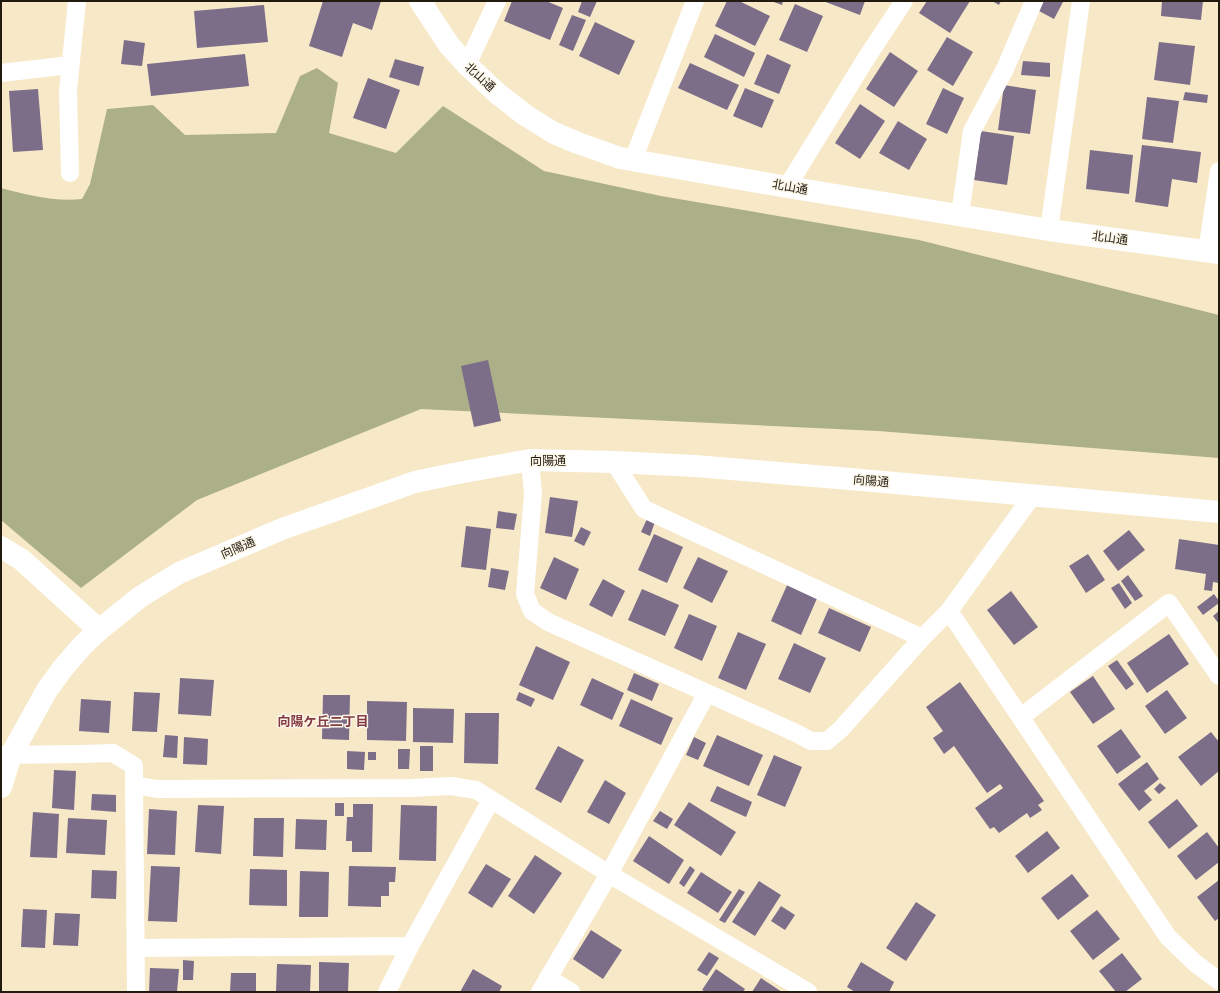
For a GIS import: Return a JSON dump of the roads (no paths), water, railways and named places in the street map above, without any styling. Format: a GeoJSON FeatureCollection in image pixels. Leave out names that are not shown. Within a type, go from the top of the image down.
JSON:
{"type":"FeatureCollection","features":[{"type":"Feature","properties":{"kind":"street"},"geometry":{"type":"LineString","coordinates":[[70,174],[68,92],[77,1]]}},
{"type":"Feature","properties":{"kind":"street"},"geometry":{"type":"LineString","coordinates":[[467,65],[497,1]]}},
{"type":"Feature","properties":{"kind":"street"},"geometry":{"type":"LineString","coordinates":[[633,160],[695,1]]}},
{"type":"Feature","properties":{"kind":"street"},"geometry":{"type":"LineString","coordinates":[[787,187],[867,57],[904,1]]}},
{"type":"Feature","properties":{"kind":"street"},"geometry":{"type":"LineString","coordinates":[[960,215],[972,131],[1005,69],[1034,1]]}},
{"type":"Feature","properties":{"kind":"street"},"geometry":{"type":"LineString","coordinates":[[1049,230],[1081,1]]}},
{"type":"Feature","properties":{"kind":"street","name":"北山通"},"geometry":{"type":"LineString","coordinates":[[424,3],[449,44],[467,65],[497,93],[525,115],[554,133],[620,158],[1049,230],[1213,252]]}},
{"type":"Feature","properties":{"kind":"street"},"geometry":{"type":"LineString","coordinates":[[1,73],[70,65]]}},
{"type":"Feature","properties":{"kind":"street"},"geometry":{"type":"LineString","coordinates":[[1213,252],[1219,171]]}},
{"type":"Feature","properties":{"kind":"street"},"geometry":{"type":"LineString","coordinates":[[530,460],[533,494],[525,594],[532,611],[548,622],[811,741],[827,741],[841,729],[922,638],[949,611],[1033,495]]}},
{"type":"Feature","properties":{"kind":"street","name":"向陽通"},"geometry":{"type":"LineString","coordinates":[[1,787],[6,755],[47,690],[63,668],[98,630],[140,597],[179,573],[282,529],[415,482],[530,460],[614,462],[695,466],[1219,512]]}},
{"type":"Feature","properties":{"kind":"street"},"geometry":{"type":"LineString","coordinates":[[614,462],[644,509],[922,638]]}},
{"type":"Feature","properties":{"kind":"street"},"geometry":{"type":"LineString","coordinates":[[1,548],[22,560],[98,630]]}},
{"type":"Feature","properties":{"kind":"street"},"geometry":{"type":"LineString","coordinates":[[1021,717],[1169,603],[1219,676]]}},
{"type":"Feature","properties":{"kind":"street"},"geometry":{"type":"LineString","coordinates":[[949,611],[1168,937],[1194,963],[1219,981]]}},
{"type":"Feature","properties":{"kind":"street"},"geometry":{"type":"LineString","coordinates":[[571,992],[544,985],[609,874],[707,693]]}},
{"type":"Feature","properties":{"kind":"street"},"geometry":{"type":"LineString","coordinates":[[6,755],[113,753],[134,766],[136,992]]}},
{"type":"Feature","properties":{"kind":"street"},"geometry":{"type":"LineString","coordinates":[[134,785],[157,789],[403,788],[451,786],[476,790],[609,874],[808,992]]}},
{"type":"Feature","properties":{"kind":"street"},"geometry":{"type":"LineString","coordinates":[[387,992],[410,946],[491,800]]}},
{"type":"Feature","properties":{"kind":"street"},"geometry":{"type":"LineString","coordinates":[[136,948],[410,946]]}},
{"type":"Feature","properties":{"kind":"district","name":"向陽ケ丘二丁目"},"geometry":{"type":"Point","coordinates":[323,721]}}]}
